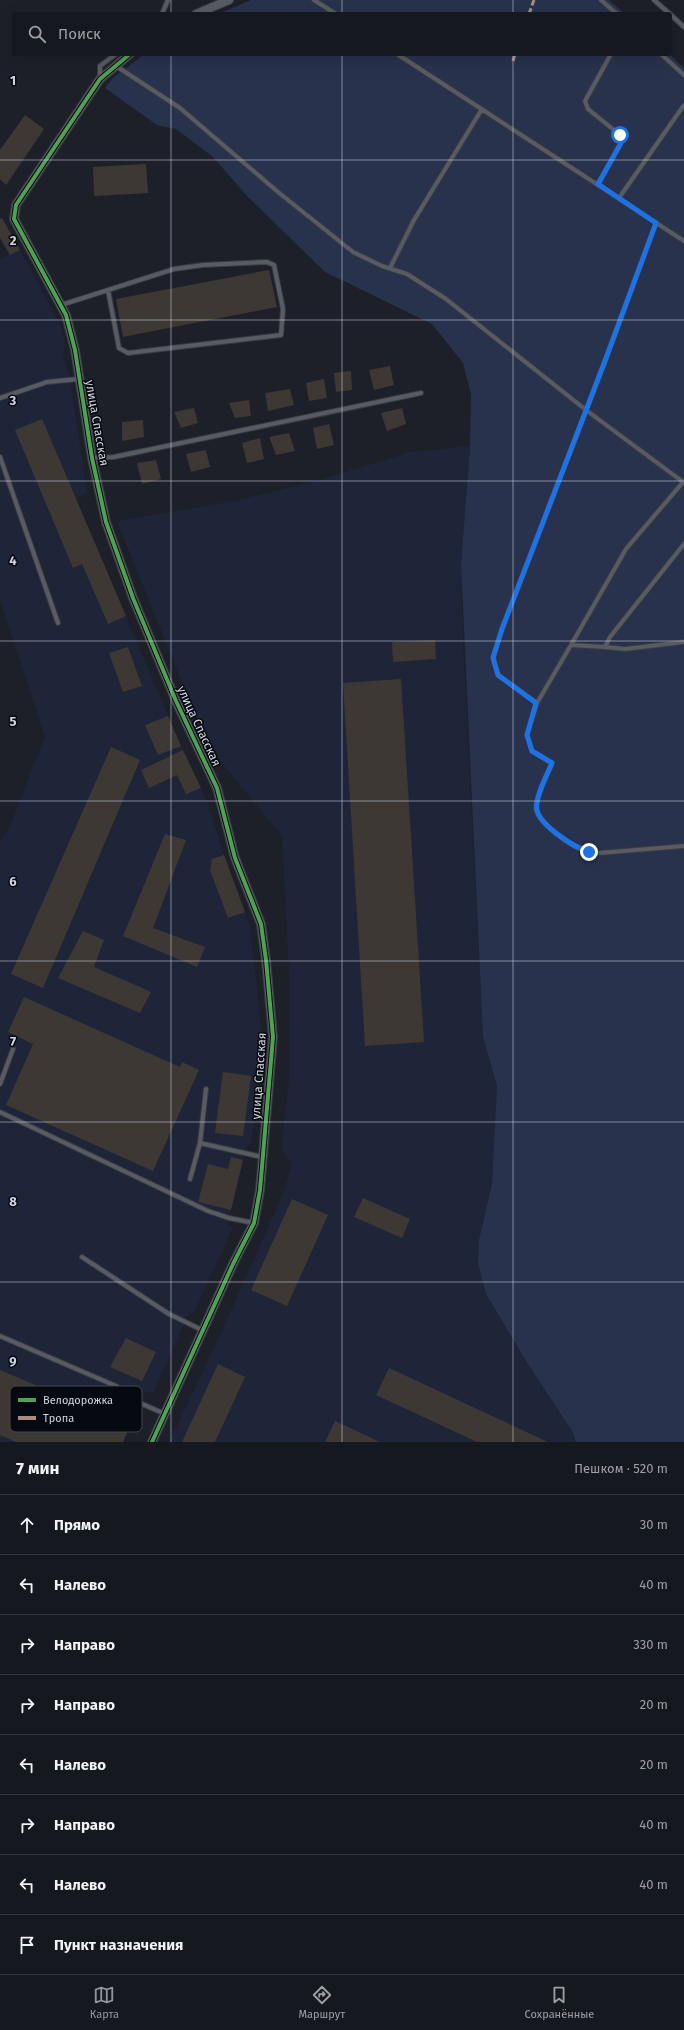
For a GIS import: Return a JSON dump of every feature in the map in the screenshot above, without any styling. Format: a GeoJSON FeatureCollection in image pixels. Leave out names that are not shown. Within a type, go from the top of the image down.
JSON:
{"type":"FeatureCollection","features":[{"type":"Feature","properties":{"kind":"street"},"geometry":{"type":"LineString","coordinates":[[201,12],[228,0]]}},
{"type":"Feature","properties":{"kind":"street","name":"улица Спасская"},"geometry":{"type":"LineString","coordinates":[[128,56],[100,79],[16,205],[14,219],[66,315],[75,350],[92,458],[106,522],[133,598],[176,702],[217,788],[235,858],[261,924],[273,1037],[260,1190],[254,1223],[232,1264],[152,1442]]}},
{"type":"Feature","properties":{"kind":"lane"},"geometry":{"type":"LineString","coordinates":[[163,12],[168,0]]}},
{"type":"Feature","properties":{"kind":"lane"},"geometry":{"type":"LineString","coordinates":[[314,0],[333,12]]}},
{"type":"Feature","properties":{"kind":"lane"},"geometry":{"type":"LineString","coordinates":[[602,0],[615,12]]}},
{"type":"Feature","properties":{"kind":"lane"},"geometry":{"type":"LineString","coordinates":[[654,0],[668,12]]}},
{"type":"Feature","properties":{"kind":"lane"},"geometry":{"type":"LineString","coordinates":[[672,16],[684,27]]}},
{"type":"Feature","properties":{"kind":"lane"},"geometry":{"type":"LineString","coordinates":[[100,79],[100,66],[113,56]]}},
{"type":"Feature","properties":{"kind":"lane"},"geometry":{"type":"LineString","coordinates":[[400,56],[684,241]]}},
{"type":"Feature","properties":{"kind":"lane"},"geometry":{"type":"LineString","coordinates":[[598,184],[621,143],[620,135],[588,109],[585,101],[610,56]]}},
{"type":"Feature","properties":{"kind":"lane"},"geometry":{"type":"LineString","coordinates":[[663,56],[684,75]]}},
{"type":"Feature","properties":{"kind":"lane"},"geometry":{"type":"LineString","coordinates":[[115,66],[180,108],[278,192],[352,252],[407,274],[446,299],[586,410],[683,481],[626,549],[536,703],[527,735],[532,751],[552,763],[537,800],[536,809],[541,819],[577,848],[589,852],[599,853],[684,846]]}},
{"type":"Feature","properties":{"kind":"lane"},"geometry":{"type":"LineString","coordinates":[[619,198],[684,105]]}},
{"type":"Feature","properties":{"kind":"lane"},"geometry":{"type":"LineString","coordinates":[[390,268],[414,220],[482,109]]}},
{"type":"Feature","properties":{"kind":"lane"},"geometry":{"type":"LineString","coordinates":[[536,703],[498,675],[493,658],[520,580],[656,223]]}},
{"type":"Feature","properties":{"kind":"lane"},"geometry":{"type":"LineString","coordinates":[[60,305],[174,269],[203,265],[267,262],[274,265],[283,309],[281,335],[128,353],[119,348],[108,290]]}},
{"type":"Feature","properties":{"kind":"lane"},"geometry":{"type":"LineString","coordinates":[[0,398],[47,382],[79,379]]}},
{"type":"Feature","properties":{"kind":"lane"},"geometry":{"type":"LineString","coordinates":[[92,458],[114,457],[421,393]]}},
{"type":"Feature","properties":{"kind":"lane"},"geometry":{"type":"LineString","coordinates":[[0,457],[58,623]]}},
{"type":"Feature","properties":{"kind":"lane"},"geometry":{"type":"LineString","coordinates":[[605,647],[610,637],[684,544]]}},
{"type":"Feature","properties":{"kind":"lane"},"geometry":{"type":"LineString","coordinates":[[571,645],[625,649],[684,642]]}},
{"type":"Feature","properties":{"kind":"lane"},"geometry":{"type":"LineString","coordinates":[[0,1084],[13,1049]]}},
{"type":"Feature","properties":{"kind":"lane"},"geometry":{"type":"LineString","coordinates":[[190,1179],[200,1143],[206,1089]]}},
{"type":"Feature","properties":{"kind":"lane"},"geometry":{"type":"LineString","coordinates":[[0,1112],[149,1181],[208,1211],[229,1218],[254,1223]]}},
{"type":"Feature","properties":{"kind":"lane"},"geometry":{"type":"LineString","coordinates":[[200,1143],[263,1157]]}},
{"type":"Feature","properties":{"kind":"lane"},"geometry":{"type":"LineString","coordinates":[[82,1257],[169,1314],[202,1330]]}},
{"type":"Feature","properties":{"kind":"lane"},"geometry":{"type":"LineString","coordinates":[[0,1336],[116,1386]]}},
{"type":"Feature","properties":{"kind":"lane"},"geometry":{"type":"LineString","coordinates":[[142,1404],[165,1414]]}},
{"type":"Feature","properties":{"kind":"shaded area"},"geometry":{"type":"Polygon","coordinates":[[[251,0],[609,0],[623,12],[223,12],[251,0]]]}},
{"type":"Feature","properties":{"kind":"shaded area"},"geometry":{"type":"Polygon","coordinates":[[[142,56],[671,56],[684,68],[684,1442],[576,1442],[572,1431],[529,1366],[486,1294],[478,1263],[479,1240],[492,1183],[497,1086],[483,1037],[461,564],[470,446],[471,394],[463,363],[432,324],[325,272],[248,197],[213,157],[176,129],[157,125],[105,88],[114,77],[142,56]]]}},
{"type":"Feature","properties":{"kind":"shaded area"},"geometry":{"type":"Polygon","coordinates":[[[20,250],[61,326],[65,346],[63,352],[66,369],[69,372],[87,493],[76,498],[181,746],[208,804],[224,855],[250,926],[263,1047],[262,1064],[258,1065],[256,1076],[259,1084],[251,1144],[246,1146],[227,1225],[233,1227],[193,1314],[189,1313],[153,1393],[144,1392],[142,1397],[142,1386],[10,1386],[10,1432],[127,1432],[123,1442],[0,1442],[0,841],[11,824],[45,737],[0,600],[0,259],[20,250]]]}},
{"type":"Feature","properties":{"kind":"shaded area"},"geometry":{"type":"Polygon","coordinates":[[[470,446],[461,564],[463,639],[483,1037],[497,1086],[492,1183],[479,1240],[486,1294],[529,1366],[572,1431],[576,1442],[169,1442],[209,1359],[284,1192],[292,1164],[281,1149],[290,1069],[290,991],[282,836],[221,762],[186,693],[117,521],[239,500],[316,481],[411,452],[470,446]]]}},
{"type":"Feature","properties":{"kind":"building"},"geometry":{"type":"Polygon","coordinates":[[[25,115],[44,129],[6,185],[0,179],[0,150],[25,115]]]}},
{"type":"Feature","properties":{"kind":"building"},"geometry":{"type":"Polygon","coordinates":[[[146,164],[148,193],[94,196],[93,167],[146,164]]]}},
{"type":"Feature","properties":{"kind":"building"},"geometry":{"type":"Polygon","coordinates":[[[2,218],[20,250],[10,255],[0,238],[0,219],[2,218]]]}},
{"type":"Feature","properties":{"kind":"building"},"geometry":{"type":"Polygon","coordinates":[[[269,270],[277,307],[123,337],[116,299],[269,270]]]}},
{"type":"Feature","properties":{"kind":"building"},"geometry":{"type":"Polygon","coordinates":[[[390,366],[394,385],[374,390],[369,370],[390,366]]]}},
{"type":"Feature","properties":{"kind":"building"},"geometry":{"type":"Polygon","coordinates":[[[351,371],[352,390],[336,392],[334,373],[351,371]]]}},
{"type":"Feature","properties":{"kind":"building"},"geometry":{"type":"Polygon","coordinates":[[[324,379],[327,398],[309,401],[306,383],[324,379]]]}},
{"type":"Feature","properties":{"kind":"building"},"geometry":{"type":"Polygon","coordinates":[[[290,389],[294,405],[268,411],[265,393],[290,389]]]}},
{"type":"Feature","properties":{"kind":"building"},"geometry":{"type":"Polygon","coordinates":[[[249,400],[251,416],[235,418],[229,403],[249,400]]]}},
{"type":"Feature","properties":{"kind":"building"},"geometry":{"type":"Polygon","coordinates":[[[194,408],[198,423],[181,428],[174,412],[194,408]]]}},
{"type":"Feature","properties":{"kind":"building"},"geometry":{"type":"Polygon","coordinates":[[[402,408],[406,424],[387,431],[381,413],[402,408]]]}},
{"type":"Feature","properties":{"kind":"building"},"geometry":{"type":"Polygon","coordinates":[[[42,419],[126,616],[108,624],[82,564],[73,568],[15,430],[42,419]]]}},
{"type":"Feature","properties":{"kind":"building"},"geometry":{"type":"Polygon","coordinates":[[[143,420],[144,437],[122,441],[122,422],[143,420]]]}},
{"type":"Feature","properties":{"kind":"building"},"geometry":{"type":"Polygon","coordinates":[[[329,424],[334,445],[317,449],[313,428],[329,424]]]}},
{"type":"Feature","properties":{"kind":"building"},"geometry":{"type":"Polygon","coordinates":[[[289,433],[295,451],[276,455],[269,437],[289,433]]]}},
{"type":"Feature","properties":{"kind":"building"},"geometry":{"type":"Polygon","coordinates":[[[260,438],[264,459],[247,463],[242,443],[260,438]]]}},
{"type":"Feature","properties":{"kind":"building"},"geometry":{"type":"Polygon","coordinates":[[[206,450],[210,467],[191,472],[186,454],[206,450]]]}},
{"type":"Feature","properties":{"kind":"building"},"geometry":{"type":"Polygon","coordinates":[[[156,460],[161,479],[142,484],[137,463],[156,460]]]}},
{"type":"Feature","properties":{"kind":"building"},"geometry":{"type":"Polygon","coordinates":[[[435,640],[436,659],[393,662],[392,642],[435,640]]]}},
{"type":"Feature","properties":{"kind":"building"},"geometry":{"type":"Polygon","coordinates":[[[128,647],[142,686],[123,692],[109,653],[128,647]]]}},
{"type":"Feature","properties":{"kind":"building"},"geometry":{"type":"Polygon","coordinates":[[[401,679],[424,1042],[365,1046],[343,683],[401,679]]]}},
{"type":"Feature","properties":{"kind":"building"},"geometry":{"type":"Polygon","coordinates":[[[168,716],[181,746],[158,755],[145,725],[168,716]]]}},
{"type":"Feature","properties":{"kind":"building"},"geometry":{"type":"Polygon","coordinates":[[[111,747],[140,760],[43,988],[11,974],[111,747]]]}},
{"type":"Feature","properties":{"kind":"building"},"geometry":{"type":"Polygon","coordinates":[[[183,750],[201,788],[186,794],[177,775],[149,788],[141,770],[183,750]]]}},
{"type":"Feature","properties":{"kind":"building"},"geometry":{"type":"Polygon","coordinates":[[[165,834],[186,840],[153,928],[205,947],[197,967],[123,936],[165,834]]]}},
{"type":"Feature","properties":{"kind":"building"},"geometry":{"type":"Polygon","coordinates":[[[224,855],[245,912],[228,918],[210,870],[212,859],[224,855]]]}},
{"type":"Feature","properties":{"kind":"building"},"geometry":{"type":"Polygon","coordinates":[[[83,931],[104,940],[94,967],[151,992],[140,1013],[58,978],[83,931]]]}},
{"type":"Feature","properties":{"kind":"building"},"geometry":{"type":"Polygon","coordinates":[[[24,997],[180,1067],[182,1062],[199,1070],[153,1171],[6,1105],[33,1044],[8,1032],[24,997]]]}},
{"type":"Feature","properties":{"kind":"building"},"geometry":{"type":"Polygon","coordinates":[[[223,1072],[251,1076],[243,1136],[215,1133],[223,1072]]]}},
{"type":"Feature","properties":{"kind":"building"},"geometry":{"type":"Polygon","coordinates":[[[231,1157],[243,1160],[231,1210],[198,1202],[208,1164],[228,1169],[231,1157]]]}},
{"type":"Feature","properties":{"kind":"building"},"geometry":{"type":"Polygon","coordinates":[[[363,1198],[410,1219],[402,1238],[354,1217],[363,1198]]]}},
{"type":"Feature","properties":{"kind":"building"},"geometry":{"type":"Polygon","coordinates":[[[292,1199],[328,1215],[287,1306],[251,1290],[292,1199]]]}},
{"type":"Feature","properties":{"kind":"building"},"geometry":{"type":"Polygon","coordinates":[[[126,1338],[156,1352],[142,1381],[110,1367],[126,1338]]]}},
{"type":"Feature","properties":{"kind":"building"},"geometry":{"type":"Polygon","coordinates":[[[218,1364],[245,1377],[215,1442],[182,1442],[218,1364]]]}},
{"type":"Feature","properties":{"kind":"building"},"geometry":{"type":"Polygon","coordinates":[[[389,1368],[548,1442],[477,1442],[376,1395],[389,1368]]]}},
{"type":"Feature","properties":{"kind":"building"},"geometry":{"type":"Polygon","coordinates":[[[0,1370],[38,1386],[10,1386],[10,1432],[127,1432],[123,1442],[16,1442],[0,1435],[0,1370]]]}},
{"type":"Feature","properties":{"kind":"building"},"geometry":{"type":"Polygon","coordinates":[[[335,1421],[380,1442],[325,1442],[335,1421]]]}},
{"type":"Feature","properties":{"kind":"marked path"},"geometry":{"type":"LineString","coordinates":[[530,12],[534,0]]}},
{"type":"Feature","properties":{"kind":"marked path"},"geometry":{"type":"LineString","coordinates":[[513,61],[514,56]]}},
{"type":"Feature","properties":{"kind":"cycle path"},"geometry":{"type":"LineString","coordinates":[[128,56],[100,79],[16,205],[14,219],[66,315],[75,350],[92,458],[106,522],[133,598],[176,701],[217,788],[235,858],[261,924],[273,1037],[260,1190],[254,1223],[233,1264],[152,1442]]}},
{"type":"Feature","properties":{"kind":"route"},"geometry":{"type":"LineString","coordinates":[[589,852],[577,848],[557,832],[541,819],[536,809],[537,800],[552,763],[532,751],[527,735],[536,703],[498,675],[493,658],[502,629],[605,361],[656,223],[598,184],[621,143],[620,135]]}}]}
